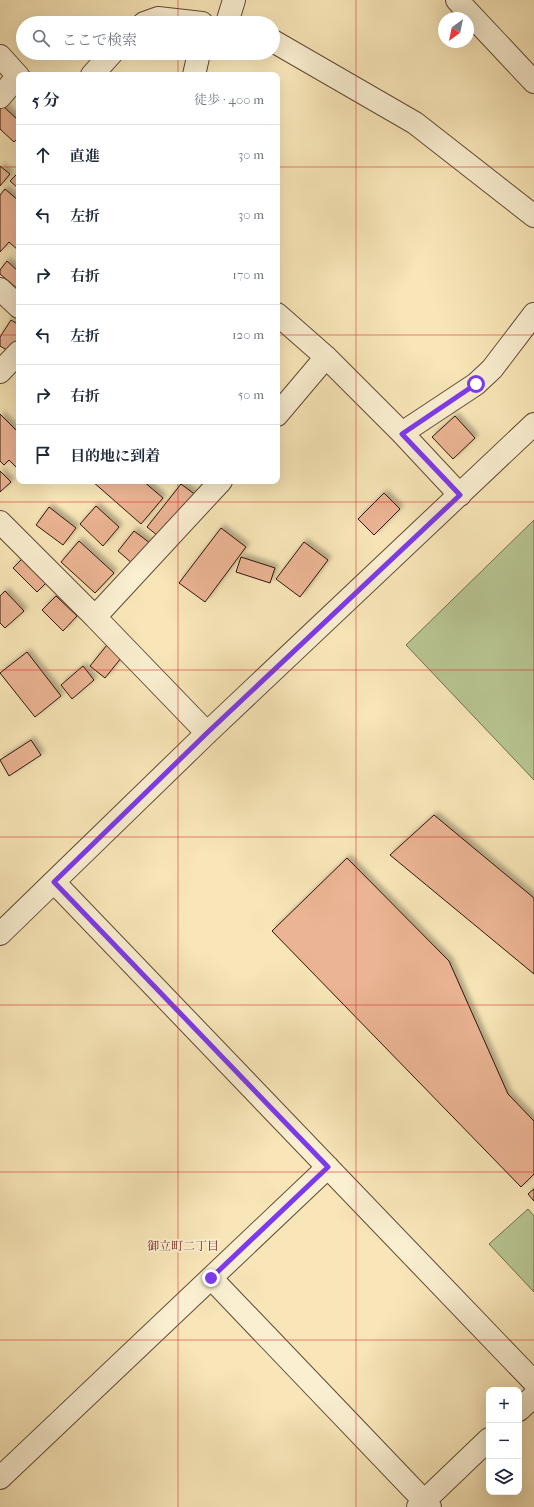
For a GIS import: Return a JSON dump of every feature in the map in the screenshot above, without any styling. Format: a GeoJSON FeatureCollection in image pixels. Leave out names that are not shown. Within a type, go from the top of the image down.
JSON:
{"type":"FeatureCollection","features":[{"type":"Feature","properties":{"kind":"street"},"geometry":{"type":"LineString","coordinates":[[229,16],[234,0]]}},
{"type":"Feature","properties":{"kind":"street"},"geometry":{"type":"LineString","coordinates":[[457,0],[534,82]]}},
{"type":"Feature","properties":{"kind":"street"},"geometry":{"type":"LineString","coordinates":[[280,45],[414,123],[534,216]]}},
{"type":"Feature","properties":{"kind":"street"},"geometry":{"type":"LineString","coordinates":[[0,56],[16,74]]}},
{"type":"Feature","properties":{"kind":"street"},"geometry":{"type":"LineString","coordinates":[[95,72],[106,60]]}},
{"type":"Feature","properties":{"kind":"street"},"geometry":{"type":"LineString","coordinates":[[195,72],[197,60]]}},
{"type":"Feature","properties":{"kind":"street"},"geometry":{"type":"LineString","coordinates":[[0,97],[16,80]]}},
{"type":"Feature","properties":{"kind":"street"},"geometry":{"type":"LineString","coordinates":[[0,289],[16,304]]}},
{"type":"Feature","properties":{"kind":"street"},"geometry":{"type":"LineString","coordinates":[[402,434],[476,384],[492,369],[534,314]]}},
{"type":"Feature","properties":{"kind":"street"},"geometry":{"type":"LineString","coordinates":[[280,317],[326,357],[460,495]]}},
{"type":"Feature","properties":{"kind":"street"},"geometry":{"type":"LineString","coordinates":[[0,372],[16,355]]}},
{"type":"Feature","properties":{"kind":"street"},"geometry":{"type":"LineString","coordinates":[[280,411],[326,357]]}},
{"type":"Feature","properties":{"kind":"street"},"geometry":{"type":"LineString","coordinates":[[0,934],[207,733],[534,424]]}},
{"type":"Feature","properties":{"kind":"street"},"geometry":{"type":"LineString","coordinates":[[95,617],[215,484]]}},
{"type":"Feature","properties":{"kind":"street"},"geometry":{"type":"LineString","coordinates":[[0,522],[95,617],[207,733]]}},
{"type":"Feature","properties":{"kind":"street"},"geometry":{"type":"LineString","coordinates":[[54,882],[534,1382]]}},
{"type":"Feature","properties":{"kind":"street"},"geometry":{"type":"LineString","coordinates":[[0,1478],[328,1167]]}},
{"type":"Feature","properties":{"kind":"street"},"geometry":{"type":"LineString","coordinates":[[211,1278],[424,1505],[486,1442]]}},
{"type":"Feature","properties":{"kind":"street"},"geometry":{"type":"LineString","coordinates":[[522,1407],[534,1396]]}},
{"type":"Feature","properties":{"kind":"green space"},"geometry":{"type":"Polygon","coordinates":[[[534,520],[534,780],[406,645],[534,520]]]}},
{"type":"Feature","properties":{"kind":"green space"},"geometry":{"type":"Polygon","coordinates":[[[528,1209],[534,1216],[534,1292],[489,1244],[528,1209]]]}},
{"type":"Feature","properties":{"kind":"building"},"geometry":{"type":"Polygon","coordinates":[[[2,105],[16,118],[16,140],[14,142],[0,129],[0,108],[2,105]]]}},
{"type":"Feature","properties":{"kind":"building"},"geometry":{"type":"Polygon","coordinates":[[[0,166],[10,174],[0,186],[0,166]]]}},
{"type":"Feature","properties":{"kind":"building"},"geometry":{"type":"Polygon","coordinates":[[[16,175],[16,186],[10,181],[16,175]]]}},
{"type":"Feature","properties":{"kind":"building"},"geometry":{"type":"Polygon","coordinates":[[[5,189],[16,198],[16,248],[9,242],[0,252],[0,195],[5,189]]]}},
{"type":"Feature","properties":{"kind":"building"},"geometry":{"type":"Polygon","coordinates":[[[7,261],[16,269],[16,287],[0,274],[0,270],[7,261]]]}},
{"type":"Feature","properties":{"kind":"building"},"geometry":{"type":"Polygon","coordinates":[[[11,320],[16,323],[16,347],[12,353],[0,346],[0,337],[11,320]]]}},
{"type":"Feature","properties":{"kind":"building"},"geometry":{"type":"Polygon","coordinates":[[[0,414],[16,430],[16,467],[9,460],[4,465],[0,461],[0,414]]]}},
{"type":"Feature","properties":{"kind":"building"},"geometry":{"type":"Polygon","coordinates":[[[455,416],[475,438],[453,459],[432,437],[455,416]]]}},
{"type":"Feature","properties":{"kind":"building"},"geometry":{"type":"Polygon","coordinates":[[[0,471],[11,482],[0,492],[0,471]]]}},
{"type":"Feature","properties":{"kind":"building"},"geometry":{"type":"Polygon","coordinates":[[[95,484],[147,484],[163,498],[141,524],[95,484]]]}},
{"type":"Feature","properties":{"kind":"building"},"geometry":{"type":"Polygon","coordinates":[[[181,484],[197,496],[163,540],[147,527],[181,484]]]}},
{"type":"Feature","properties":{"kind":"building"},"geometry":{"type":"Polygon","coordinates":[[[384,493],[400,509],[374,535],[358,519],[384,493]]]}},
{"type":"Feature","properties":{"kind":"building"},"geometry":{"type":"Polygon","coordinates":[[[96,506],[119,527],[103,546],[80,524],[96,506]]]}},
{"type":"Feature","properties":{"kind":"building"},"geometry":{"type":"Polygon","coordinates":[[[49,507],[76,528],[63,545],[36,525],[49,507]]]}},
{"type":"Feature","properties":{"kind":"building"},"geometry":{"type":"Polygon","coordinates":[[[221,528],[246,547],[205,602],[179,583],[221,528]]]}},
{"type":"Feature","properties":{"kind":"building"},"geometry":{"type":"Polygon","coordinates":[[[134,531],[150,543],[133,564],[118,551],[134,531]]]}},
{"type":"Feature","properties":{"kind":"building"},"geometry":{"type":"Polygon","coordinates":[[[79,541],[114,573],[95,593],[61,562],[79,541]]]}},
{"type":"Feature","properties":{"kind":"building"},"geometry":{"type":"Polygon","coordinates":[[[304,542],[328,560],[300,597],[276,579],[304,542]]]}},
{"type":"Feature","properties":{"kind":"building"},"geometry":{"type":"Polygon","coordinates":[[[241,557],[275,568],[270,583],[236,572],[241,557]]]}},
{"type":"Feature","properties":{"kind":"building"},"geometry":{"type":"Polygon","coordinates":[[[23,558],[47,582],[37,592],[13,568],[23,558]]]}},
{"type":"Feature","properties":{"kind":"building"},"geometry":{"type":"Polygon","coordinates":[[[5,591],[24,611],[5,628],[0,623],[0,596],[5,591]]]}},
{"type":"Feature","properties":{"kind":"building"},"geometry":{"type":"Polygon","coordinates":[[[56,596],[77,616],[63,631],[42,610],[56,596]]]}},
{"type":"Feature","properties":{"kind":"building"},"geometry":{"type":"Polygon","coordinates":[[[107,645],[122,657],[105,678],[90,666],[107,645]]]}},
{"type":"Feature","properties":{"kind":"building"},"geometry":{"type":"Polygon","coordinates":[[[27,652],[61,696],[35,717],[0,673],[27,652]]]}},
{"type":"Feature","properties":{"kind":"building"},"geometry":{"type":"Polygon","coordinates":[[[83,666],[94,680],[72,699],[61,685],[83,666]]]}},
{"type":"Feature","properties":{"kind":"building"},"geometry":{"type":"Polygon","coordinates":[[[31,740],[41,755],[9,776],[0,760],[31,740]]]}},
{"type":"Feature","properties":{"kind":"building"},"geometry":{"type":"Polygon","coordinates":[[[434,815],[534,898],[534,974],[390,855],[434,815]]]}},
{"type":"Feature","properties":{"kind":"building"},"geometry":{"type":"Polygon","coordinates":[[[347,858],[449,961],[508,1094],[534,1121],[534,1174],[521,1187],[272,931],[347,858]]]}},
{"type":"Feature","properties":{"kind":"building"},"geometry":{"type":"Polygon","coordinates":[[[534,1189],[534,1201],[528,1194],[534,1189]]]}},
{"type":"Feature","properties":{"kind":"district","name":"御立町二丁目"},"geometry":{"type":"Point","coordinates":[183,1246]}},
{"type":"Feature","properties":{"kind":"route"},"geometry":{"type":"LineString","coordinates":[[211,1278],[328,1167],[54,882],[207,733],[460,495],[402,434],[476,384]]}}]}
